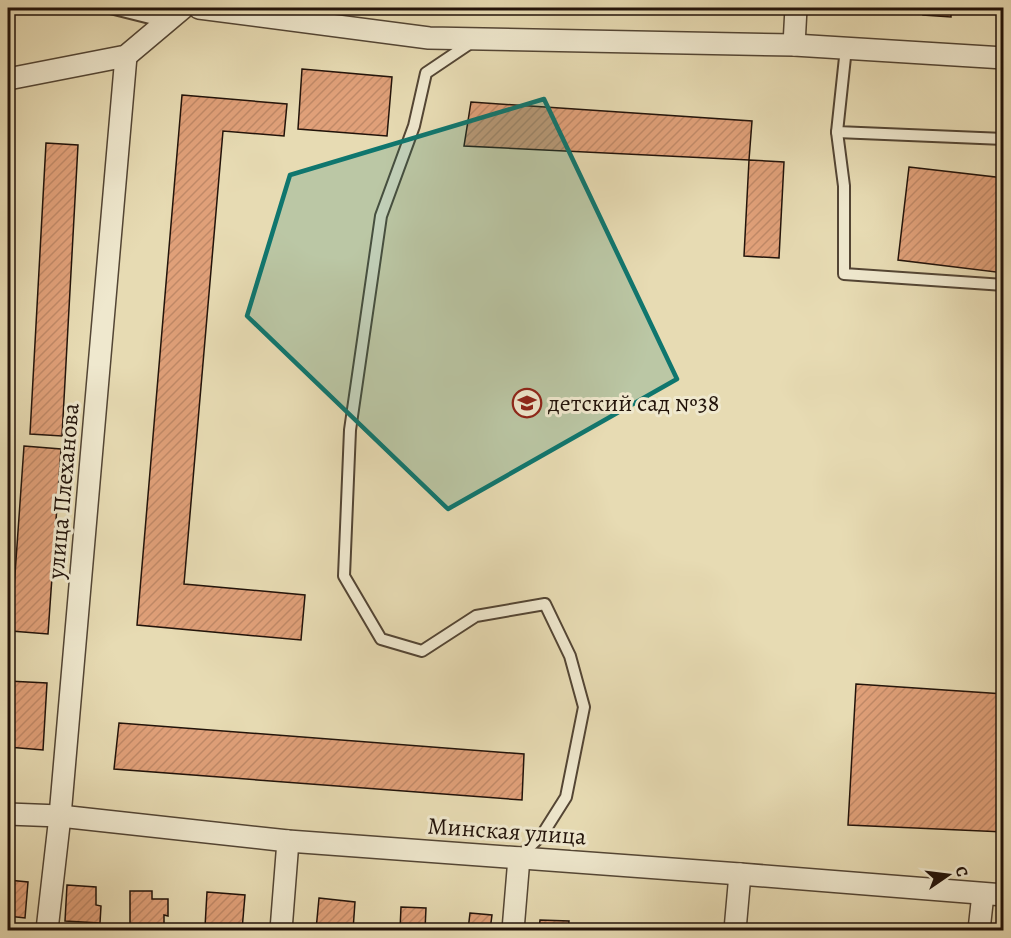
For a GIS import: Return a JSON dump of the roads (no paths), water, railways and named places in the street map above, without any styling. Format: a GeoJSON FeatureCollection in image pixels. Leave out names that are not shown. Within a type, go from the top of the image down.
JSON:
{"type":"FeatureCollection","features":[{"type":"Feature","properties":{"kind":"street"},"geometry":{"type":"LineString","coordinates":[[8,79],[126,56],[183,8]]}},
{"type":"Feature","properties":{"kind":"street"},"geometry":{"type":"LineString","coordinates":[[199,8],[429,38],[794,45],[1004,58]]}},
{"type":"Feature","properties":{"kind":"street"},"geometry":{"type":"LineString","coordinates":[[794,45],[796,8]]}},
{"type":"Feature","properties":{"kind":"street","name":"улица Плеханова"},"geometry":{"type":"LineString","coordinates":[[47,930],[60,816],[126,56]]}},
{"type":"Feature","properties":{"kind":"street","name":"Минская улица"},"geometry":{"type":"LineString","coordinates":[[8,814],[60,816],[288,841],[993,894]]}},
{"type":"Feature","properties":{"kind":"street"},"geometry":{"type":"LineString","coordinates":[[281,930],[288,841]]}},
{"type":"Feature","properties":{"kind":"street"},"geometry":{"type":"LineString","coordinates":[[513,930],[519,858]]}},
{"type":"Feature","properties":{"kind":"street"},"geometry":{"type":"LineString","coordinates":[[735,930],[740,874]]}},
{"type":"Feature","properties":{"kind":"street"},"geometry":{"type":"LineString","coordinates":[[979,930],[993,894]]}},
{"type":"Feature","properties":{"kind":"lane"},"geometry":{"type":"LineString","coordinates":[[110,8],[166,22]]}},
{"type":"Feature","properties":{"kind":"lane"},"geometry":{"type":"LineString","coordinates":[[478,39],[426,73],[414,126],[381,216],[350,430],[344,576],[381,639],[422,651],[476,616],[545,604],[570,656],[584,707],[566,796],[542,835],[519,858]]}},
{"type":"Feature","properties":{"kind":"lane"},"geometry":{"type":"LineString","coordinates":[[846,48],[837,132],[844,186],[844,274],[1004,285]]}},
{"type":"Feature","properties":{"kind":"lane"},"geometry":{"type":"LineString","coordinates":[[837,132],[1004,139]]}},
{"type":"Feature","properties":{"kind":"place","name":"детский сад №38"},"geometry":{"type":"Point","coordinates":[527,403]}}]}
